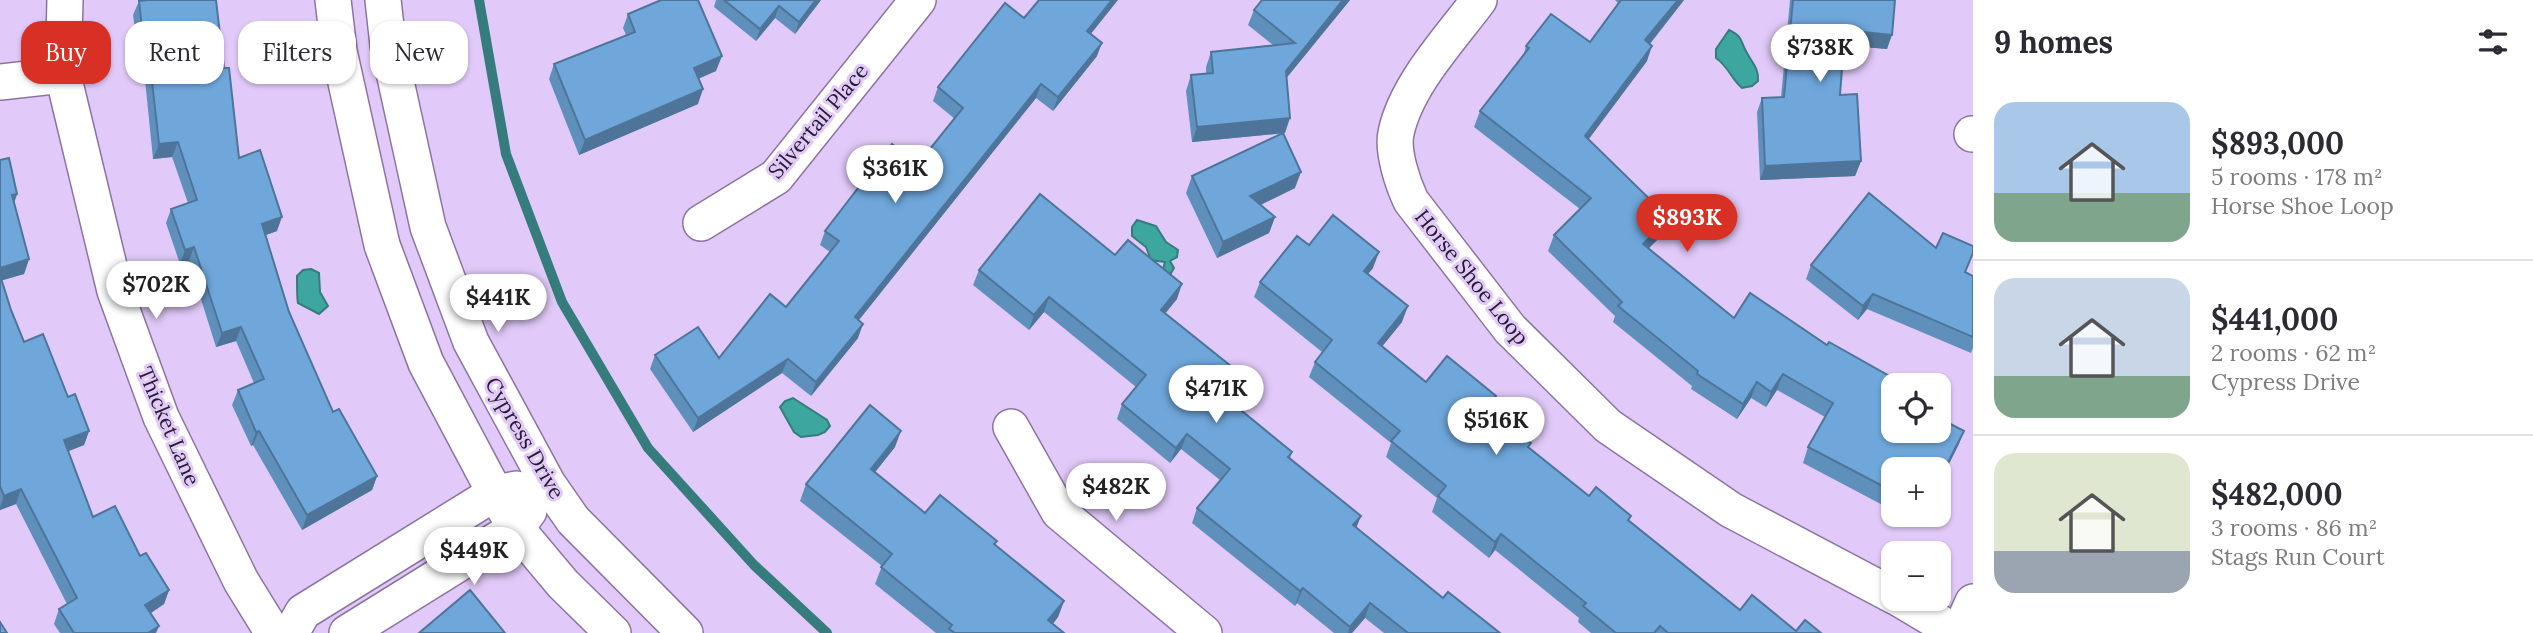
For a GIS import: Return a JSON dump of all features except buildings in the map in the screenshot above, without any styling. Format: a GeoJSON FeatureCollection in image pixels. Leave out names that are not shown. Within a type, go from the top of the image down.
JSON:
{"type":"FeatureCollection","features":[{"type":"Feature","properties":{"kind":"street","name":"Thicket Lane"},"geometry":{"type":"LineString","coordinates":[[64,21],[65,0]]}},
{"type":"Feature","properties":{"kind":"street"},"geometry":{"type":"LineString","coordinates":[[333,0],[340,51],[382,246],[426,363],[516,528],[563,584],[613,633]]}},
{"type":"Feature","properties":{"kind":"street","name":"Cypress Drive"},"geometry":{"type":"LineString","coordinates":[[383,0],[388,45],[428,227],[471,342],[548,484],[573,520],[685,633]]}},
{"type":"Feature","properties":{"kind":"street","name":"Silvertail Place"},"geometry":{"type":"LineString","coordinates":[[701,223],[776,177],[918,0]]}},
{"type":"Feature","properties":{"kind":"street","name":"Horse Shoe Loop"},"geometry":{"type":"LineString","coordinates":[[1479,0],[1411,92],[1395,135],[1402,181],[1411,201],[1510,329],[1608,426],[1731,510],[1881,589]]}},
{"type":"Feature","properties":{"kind":"street"},"geometry":{"type":"LineString","coordinates":[[0,82],[21,80]]}},
{"type":"Feature","properties":{"kind":"street","name":"Thicket Lane"},"geometry":{"type":"LineString","coordinates":[[65,84],[115,291],[161,417],[241,582],[273,633]]}},
{"type":"Feature","properties":{"kind":"street"},"geometry":{"type":"LineString","coordinates":[[1012,426],[1059,512],[1204,633]]}},
{"type":"Feature","properties":{"kind":"street"},"geometry":{"type":"LineString","coordinates":[[291,633],[303,612],[495,493],[548,484]]}},
{"type":"Feature","properties":{"kind":"street"},"geometry":{"type":"LineString","coordinates":[[347,633],[516,528],[548,484]]}},
{"type":"Feature","properties":{"kind":"street"},"geometry":{"type":"LineString","coordinates":[[1958,633],[1973,602]]}},
{"type":"Feature","properties":{"kind":"street","name":"Horse Shoe Loop"},"geometry":{"type":"LineString","coordinates":[[1920,611],[1958,633]]}},
{"type":"Feature","properties":{"kind":"shaded area"},"geometry":{"type":"Polygon","coordinates":[[[1729,30],[1739,37],[1757,70],[1758,81],[1752,86],[1742,88],[1716,58],[1716,49],[1729,30]]]}},
{"type":"Feature","properties":{"kind":"shaded area"},"geometry":{"type":"Polygon","coordinates":[[[1137,220],[1156,226],[1166,242],[1178,250],[1177,257],[1170,261],[1174,268],[1171,273],[1163,269],[1165,262],[1151,260],[1146,247],[1132,236],[1132,227],[1137,220]]]}},
{"type":"Feature","properties":{"kind":"shaded area"},"geometry":{"type":"Polygon","coordinates":[[[311,269],[319,273],[320,292],[328,306],[319,314],[298,303],[297,276],[303,270],[311,269]]]}},
{"type":"Feature","properties":{"kind":"shaded area"},"geometry":{"type":"Polygon","coordinates":[[[793,398],[827,420],[830,426],[825,432],[801,437],[794,432],[780,407],[793,398]]]}},
{"type":"Feature","properties":{"kind":"waterway"},"geometry":{"type":"LineString","coordinates":[[479,0],[506,154],[562,302],[648,448],[754,565],[827,633]]}}]}
